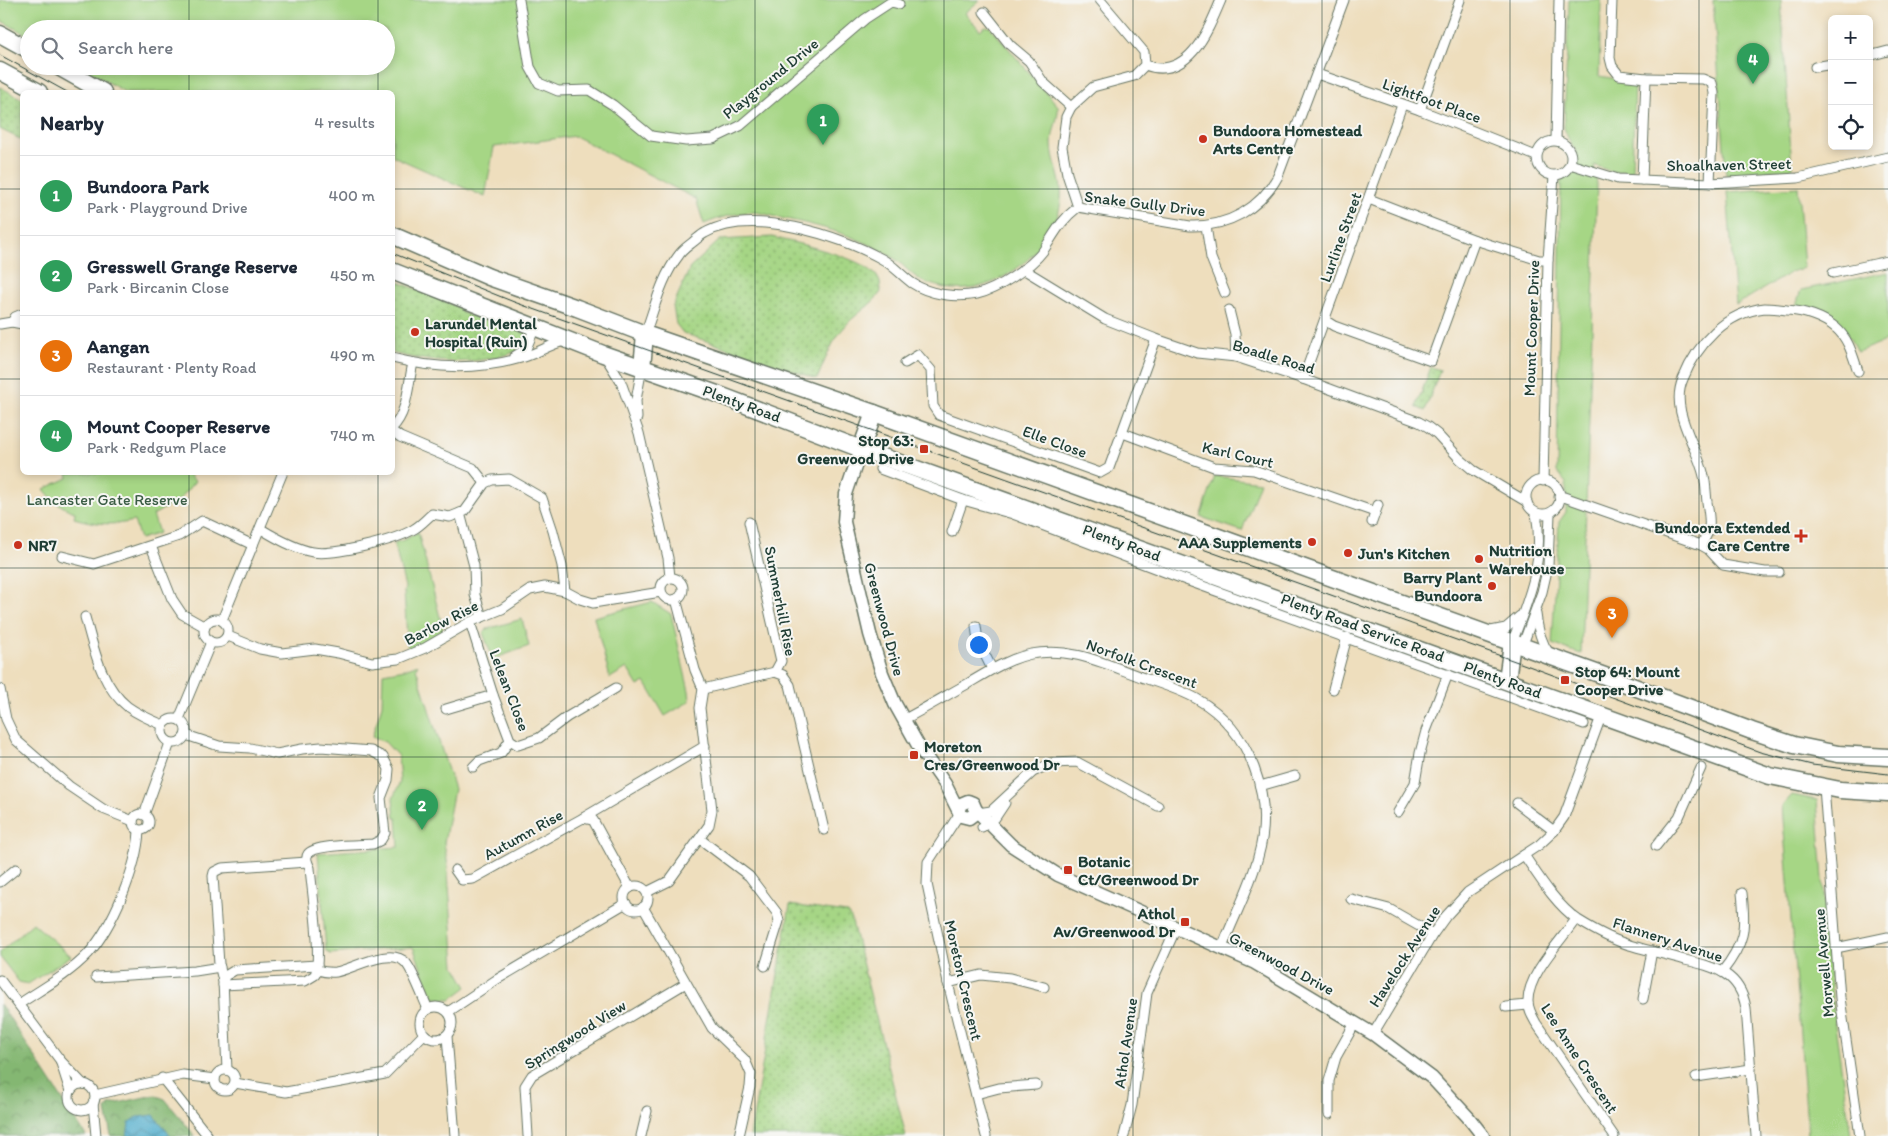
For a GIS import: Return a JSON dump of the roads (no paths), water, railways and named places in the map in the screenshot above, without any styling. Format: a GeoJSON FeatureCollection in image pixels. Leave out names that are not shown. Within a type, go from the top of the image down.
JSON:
{"type":"FeatureCollection","features":[{"type":"Feature","properties":{"kind":"highway"},"geometry":{"type":"LineString","coordinates":[[0,34],[20,45]]}},
{"type":"Feature","properties":{"kind":"highway"},"geometry":{"type":"LineString","coordinates":[[0,71],[35,90]]}},
{"type":"Feature","properties":{"kind":"highway"},"geometry":{"type":"LineString","coordinates":[[67,75],[79,85],[96,90]]}},
{"type":"Feature","properties":{"kind":"highway","name":"Plenty Road"},"geometry":{"type":"LineString","coordinates":[[395,236],[489,277],[645,334],[874,413],[1794,745],[1838,754],[1888,757]]}},
{"type":"Feature","properties":{"kind":"highway","name":"Plenty Road"},"geometry":{"type":"LineString","coordinates":[[395,272],[603,354],[734,400],[1271,602],[1506,680],[1770,776],[1824,787],[1888,793]]}},
{"type":"Feature","properties":{"kind":"highway"},"geometry":{"type":"LineString","coordinates":[[642,368],[645,334]]}},
{"type":"Feature","properties":{"kind":"highway"},"geometry":{"type":"LineString","coordinates":[[861,449],[874,413]]}},
{"type":"Feature","properties":{"kind":"highway"},"geometry":{"type":"LineString","coordinates":[[1506,680],[1517,645]]}},
{"type":"Feature","properties":{"kind":"street","name":"Playground Drive"},"geometry":{"type":"LineString","coordinates":[[519,0],[530,67],[538,84],[558,91],[589,90],[613,105],[651,136],[686,141],[713,139],[740,126],[865,19],[891,2],[899,4]]}},
{"type":"Feature","properties":{"kind":"street"},"geometry":{"type":"LineString","coordinates":[[1078,207],[1067,174],[1062,147],[1066,117],[1072,107],[1093,87],[1134,76],[1145,65],[1144,52],[1100,0]]}},
{"type":"Feature","properties":{"kind":"street"},"geometry":{"type":"LineString","coordinates":[[1145,65],[1157,68],[1170,67],[1190,55],[1206,35],[1221,0]]}},
{"type":"Feature","properties":{"kind":"street"},"geometry":{"type":"LineString","coordinates":[[1420,110],[1460,0]]}},
{"type":"Feature","properties":{"kind":"street"},"geometry":{"type":"LineString","coordinates":[[1556,140],[1559,0]]}},
{"type":"Feature","properties":{"kind":"street"},"geometry":{"type":"LineString","coordinates":[[1612,0],[1610,58],[1612,66],[1619,75],[1646,78],[1703,79],[1712,83],[1714,93],[1710,182]]}},
{"type":"Feature","properties":{"kind":"street","name":"Snake Gully Drive"},"geometry":{"type":"LineString","coordinates":[[645,334],[667,274],[680,253],[705,232],[734,224],[756,222],[781,224],[844,241],[882,259],[913,283],[929,290],[953,296],[979,293],[1007,281],[1041,253],[1065,217],[1078,207],[1190,226],[1206,226],[1242,215],[1262,200],[1278,176],[1317,74],[1342,1]]}},
{"type":"Feature","properties":{"kind":"street"},"geometry":{"type":"LineString","coordinates":[[984,12],[1010,44],[1029,61],[1043,82],[1072,107]]}},
{"type":"Feature","properties":{"kind":"street"},"geometry":{"type":"LineString","coordinates":[[1873,55],[1888,52]]}},
{"type":"Feature","properties":{"kind":"street"},"geometry":{"type":"LineString","coordinates":[[1816,68],[1828,65]]}},
{"type":"Feature","properties":{"kind":"street","name":"Lightfoot Place"},"geometry":{"type":"LineString","coordinates":[[1317,74],[1420,110],[1536,156]]}},
{"type":"Feature","properties":{"kind":"street"},"geometry":{"type":"LineString","coordinates":[[1642,180],[1646,78]]}},
{"type":"Feature","properties":{"kind":"street","name":"Lurline Street"},"geometry":{"type":"LineString","coordinates":[[1303,379],[1326,321],[1402,105]]}},
{"type":"Feature","properties":{"kind":"street"},"geometry":{"type":"LineString","coordinates":[[1556,140],[1569,149],[1571,159],[1564,172],[1554,176],[1542,170],[1536,156],[1545,142],[1556,140]]}},
{"type":"Feature","properties":{"kind":"street","name":"Shoalhaven Street"},"geometry":{"type":"LineString","coordinates":[[1570,164],[1606,177],[1618,179],[1710,182],[1798,178],[1888,157]]}},
{"type":"Feature","properties":{"kind":"street","name":"Mount Cooper Drive"},"geometry":{"type":"LineString","coordinates":[[1543,481],[1548,260],[1554,176]]}},
{"type":"Feature","properties":{"kind":"street"},"geometry":{"type":"LineString","coordinates":[[1369,199],[1475,240],[1539,260],[1548,260]]}},
{"type":"Feature","properties":{"kind":"street"},"geometry":{"type":"LineString","coordinates":[[1206,226],[1211,258],[1225,293]]}},
{"type":"Feature","properties":{"kind":"street"},"geometry":{"type":"LineString","coordinates":[[1326,321],[1334,326],[1432,361],[1475,240]]}},
{"type":"Feature","properties":{"kind":"street"},"geometry":{"type":"LineString","coordinates":[[1833,273],[1888,261]]}},
{"type":"Feature","properties":{"kind":"street","name":"Boadle Road"},"geometry":{"type":"LineString","coordinates":[[1023,269],[1105,319],[1156,339],[1197,353],[1236,357],[1303,379],[1428,426],[1473,470],[1527,502]]}},
{"type":"Feature","properties":{"kind":"street"},"geometry":{"type":"LineString","coordinates":[[1701,545],[1710,529],[1704,476],[1680,409],[1678,395],[1680,386],[1692,361],[1707,340],[1722,324],[1758,309],[1767,308],[1804,312],[1837,328],[1847,342],[1858,371]]}},
{"type":"Feature","properties":{"kind":"street"},"geometry":{"type":"LineString","coordinates":[[1229,310],[1235,334],[1236,357]]}},
{"type":"Feature","properties":{"kind":"street"},"geometry":{"type":"LineString","coordinates":[[12,322],[15,317],[20,315]]}},
{"type":"Feature","properties":{"kind":"street"},"geometry":{"type":"LineString","coordinates":[[0,324],[12,322],[20,324]]}},
{"type":"Feature","properties":{"kind":"street"},"geometry":{"type":"LineString","coordinates":[[508,360],[526,349],[535,327]]}},
{"type":"Feature","properties":{"kind":"street","name":"Elle Close"},"geometry":{"type":"LineString","coordinates":[[905,362],[918,355],[931,370],[933,406],[939,415],[1100,473],[1109,468],[1156,339]]}},
{"type":"Feature","properties":{"kind":"street"},"geometry":{"type":"LineString","coordinates":[[395,359],[450,368],[474,366],[520,358],[548,346],[569,340]]}},
{"type":"Feature","properties":{"kind":"street"},"geometry":{"type":"LineString","coordinates":[[603,354],[621,382],[639,433],[668,558],[670,577]]}},
{"type":"Feature","properties":{"kind":"street"},"geometry":{"type":"LineString","coordinates":[[395,426],[402,414],[413,363]]}},
{"type":"Feature","properties":{"kind":"street"},"geometry":{"type":"LineString","coordinates":[[639,433],[636,400],[642,368]]}},
{"type":"Feature","properties":{"kind":"street"},"geometry":{"type":"LineString","coordinates":[[395,432],[400,437],[473,468],[485,483]]}},
{"type":"Feature","properties":{"kind":"street","name":"Karl Court"},"geometry":{"type":"LineString","coordinates":[[1123,433],[1214,467],[1254,470],[1376,508],[1372,522]]}},
{"type":"Feature","properties":{"kind":"street","name":"Greenwood Drive"},"geometry":{"type":"LineString","coordinates":[[861,449],[846,494],[844,513],[846,531],[875,653],[887,687],[903,720],[919,747],[967,812],[994,836],[1058,875],[1264,968],[1373,1034],[1432,1078],[1468,1116],[1483,1136]]}},
{"type":"Feature","properties":{"kind":"street"},"geometry":{"type":"LineString","coordinates":[[906,465],[914,482]]}},
{"type":"Feature","properties":{"kind":"street","name":"Plenty Road Service Road"},"geometry":{"type":"LineString","coordinates":[[880,469],[963,500],[1013,514],[1271,602],[1347,637],[1584,724]]}},
{"type":"Feature","properties":{"kind":"street"},"geometry":{"type":"LineString","coordinates":[[222,620],[281,475]]}},
{"type":"Feature","properties":{"kind":"street"},"geometry":{"type":"LineString","coordinates":[[260,529],[278,540],[313,552],[333,553],[401,536],[415,529],[432,514],[450,517],[465,511],[485,483],[492,480],[509,479],[542,498],[553,530],[562,566],[565,590]]}},
{"type":"Feature","properties":{"kind":"street"},"geometry":{"type":"LineString","coordinates":[[1505,489],[1529,487],[1543,481],[1552,484],[1556,488],[1559,498],[1556,506],[1550,513],[1548,566],[1542,592],[1535,611],[1517,645]]}},
{"type":"Feature","properties":{"kind":"street"},"geometry":{"type":"LineString","coordinates":[[1529,487],[1526,497],[1532,510],[1536,513],[1550,513]]}},
{"type":"Feature","properties":{"kind":"street"},"geometry":{"type":"LineString","coordinates":[[1559,498],[1564,497],[1701,545],[1708,549],[1723,565],[1765,572],[1779,572]]}},
{"type":"Feature","properties":{"kind":"street"},"geometry":{"type":"LineString","coordinates":[[952,532],[963,500]]}},
{"type":"Feature","properties":{"kind":"street"},"geometry":{"type":"LineString","coordinates":[[460,513],[474,566],[475,595],[482,617]]}},
{"type":"Feature","properties":{"kind":"street"},"geometry":{"type":"LineString","coordinates":[[1517,645],[1524,612],[1538,566],[1536,513]]}},
{"type":"Feature","properties":{"kind":"street"},"geometry":{"type":"LineString","coordinates":[[62,556],[94,564],[179,536],[202,521],[253,545]]}},
{"type":"Feature","properties":{"kind":"street","name":"Summerhill Rise"},"geometry":{"type":"LineString","coordinates":[[703,689],[775,672],[781,662],[749,522]]}},
{"type":"Feature","properties":{"kind":"street"},"geometry":{"type":"LineString","coordinates":[[151,546],[172,599],[182,614],[204,627]]}},
{"type":"Feature","properties":{"kind":"street"},"geometry":{"type":"LineString","coordinates":[[670,577],[678,578],[683,586],[682,594],[676,599],[668,600],[661,592],[661,584],[670,577]]}},
{"type":"Feature","properties":{"kind":"street","name":"Barlow Rise"},"geometry":{"type":"LineString","coordinates":[[228,636],[260,649],[282,653],[315,650],[338,653],[372,662],[398,659],[426,648],[470,622],[502,609],[530,590],[545,586],[565,590],[593,602],[661,592]]}},
{"type":"Feature","properties":{"kind":"street"},"geometry":{"type":"LineString","coordinates":[[647,892],[669,881],[709,825],[712,810],[700,708],[703,689],[695,670],[676,599]]}},
{"type":"Feature","properties":{"kind":"street"},"geometry":{"type":"LineString","coordinates":[[1535,611],[1543,646],[1552,658]]}},
{"type":"Feature","properties":{"kind":"street"},"geometry":{"type":"LineString","coordinates":[[1479,631],[1496,631],[1506,628],[1524,612]]}},
{"type":"Feature","properties":{"kind":"street"},"geometry":{"type":"LineString","coordinates":[[85,617],[98,662],[118,697],[142,716],[163,725]]}},
{"type":"Feature","properties":{"kind":"street"},"geometry":{"type":"LineString","coordinates":[[210,620],[222,620],[228,626],[228,636],[222,642],[211,642],[205,636],[204,627],[210,620]]}},
{"type":"Feature","properties":{"kind":"street","name":"Lelean Close"},"geometry":{"type":"LineString","coordinates":[[470,622],[492,695],[510,740],[518,745],[539,738],[567,717],[616,688]]}},
{"type":"Feature","properties":{"kind":"street"},"geometry":{"type":"LineString","coordinates":[[976,626],[978,641],[992,670]]}},
{"type":"Feature","properties":{"kind":"street"},"geometry":{"type":"LineString","coordinates":[[1333,689],[1347,637]]}},
{"type":"Feature","properties":{"kind":"street"},"geometry":{"type":"LineString","coordinates":[[179,719],[211,642]]}},
{"type":"Feature","properties":{"kind":"street","name":"Norfolk Crescent"},"geometry":{"type":"LineString","coordinates":[[903,720],[1014,659],[1032,654],[1066,652],[1094,660],[1187,694],[1210,708],[1231,728],[1248,753],[1260,786],[1264,813],[1261,845],[1254,870],[1222,948]]}},
{"type":"Feature","properties":{"kind":"street"},"geometry":{"type":"LineString","coordinates":[[775,672],[783,675],[790,685],[824,830]]}},
{"type":"Feature","properties":{"kind":"street"},"geometry":{"type":"LineString","coordinates":[[1398,812],[1415,784],[1422,746],[1448,674]]}},
{"type":"Feature","properties":{"kind":"street"},"geometry":{"type":"LineString","coordinates":[[0,689],[6,719],[16,740],[69,786],[103,809],[133,821]]}},
{"type":"Feature","properties":{"kind":"street"},"geometry":{"type":"LineString","coordinates":[[446,709],[492,695]]}},
{"type":"Feature","properties":{"kind":"street"},"geometry":{"type":"LineString","coordinates":[[1559,714],[1576,705]]}},
{"type":"Feature","properties":{"kind":"street","name":"Havelock Avenue"},"geometry":{"type":"LineString","coordinates":[[1373,1034],[1433,934],[1446,916],[1468,892],[1539,845],[1554,831],[1568,809],[1602,714]]}},
{"type":"Feature","properties":{"kind":"street"},"geometry":{"type":"LineString","coordinates":[[169,719],[179,719],[185,725],[186,735],[180,742],[170,743],[166,741],[162,733],[163,725],[169,719]]}},
{"type":"Feature","properties":{"kind":"street"},"geometry":{"type":"LineString","coordinates":[[186,735],[219,746],[250,748],[277,754],[321,747],[371,751],[383,757],[389,769],[388,780],[382,798],[385,833],[381,840],[373,844],[317,848],[308,853],[307,862],[310,868],[317,967],[315,975],[305,981],[223,983]]}},
{"type":"Feature","properties":{"kind":"street"},"geometry":{"type":"LineString","coordinates":[[473,767],[479,760],[501,752],[510,740]]}},
{"type":"Feature","properties":{"kind":"street"},"geometry":{"type":"LineString","coordinates":[[144,815],[170,743]]}},
{"type":"Feature","properties":{"kind":"street"},"geometry":{"type":"LineString","coordinates":[[582,818],[705,746]]}},
{"type":"Feature","properties":{"kind":"street"},"geometry":{"type":"LineString","coordinates":[[985,826],[995,818],[1010,795],[1033,772],[1052,764],[1077,762],[1158,806]]}},
{"type":"Feature","properties":{"kind":"street"},"geometry":{"type":"LineString","coordinates":[[1656,846],[1679,817],[1701,768]]}},
{"type":"Feature","properties":{"kind":"street"},"geometry":{"type":"LineString","coordinates":[[1260,786],[1295,776]]}},
{"type":"Feature","properties":{"kind":"street","name":"Morwell Avenue"},"geometry":{"type":"LineString","coordinates":[[1824,787],[1840,998],[1860,1136]]}},
{"type":"Feature","properties":{"kind":"street","name":"Moreton Crescent"},"geometry":{"type":"LineString","coordinates":[[986,1136],[948,984],[926,884],[928,862],[945,835],[967,812],[991,811],[1010,795]]}},
{"type":"Feature","properties":{"kind":"street"},"geometry":{"type":"LineString","coordinates":[[1517,803],[1554,831]]}},
{"type":"Feature","properties":{"kind":"street"},"geometry":{"type":"LineString","coordinates":[[138,815],[144,815],[148,820],[148,825],[145,830],[139,830],[134,827],[133,821],[138,815]]}},
{"type":"Feature","properties":{"kind":"street","name":"Autumn Rise"},"geometry":{"type":"LineString","coordinates":[[455,870],[462,880],[473,879],[582,818],[593,820],[630,888]]}},
{"type":"Feature","properties":{"kind":"street"},"geometry":{"type":"LineString","coordinates":[[19,1004],[69,971],[88,954],[98,941],[117,909],[130,875],[139,830]]}},
{"type":"Feature","properties":{"kind":"street"},"geometry":{"type":"LineString","coordinates":[[700,839],[749,876],[777,912],[779,921],[766,966]]}},
{"type":"Feature","properties":{"kind":"street","name":"Flannery Avenue"},"geometry":{"type":"LineString","coordinates":[[1524,855],[1550,892],[1576,919],[1631,946],[1713,967],[1722,972],[1739,987],[1745,1001],[1756,1136]]}},
{"type":"Feature","properties":{"kind":"street"},"geometry":{"type":"LineString","coordinates":[[227,1070],[223,983],[220,967],[214,872],[222,868],[307,862]]}},
{"type":"Feature","properties":{"kind":"street"},"geometry":{"type":"LineString","coordinates":[[0,882],[16,869]]}},
{"type":"Feature","properties":{"kind":"street"},"geometry":{"type":"LineString","coordinates":[[639,886],[647,892],[647,901],[643,907],[635,909],[626,903],[625,894],[630,888],[639,886]]}},
{"type":"Feature","properties":{"kind":"street"},"geometry":{"type":"LineString","coordinates":[[1722,972],[1742,939],[1744,924],[1742,894]]}},
{"type":"Feature","properties":{"kind":"street"},"geometry":{"type":"LineString","coordinates":[[1351,899],[1389,909],[1433,934]]}},
{"type":"Feature","properties":{"kind":"street"},"geometry":{"type":"LineString","coordinates":[[448,1012],[496,980],[626,903]]}},
{"type":"Feature","properties":{"kind":"street"},"geometry":{"type":"LineString","coordinates":[[643,907],[712,1028],[745,1060],[751,1074],[739,1136]]}},
{"type":"Feature","properties":{"kind":"street","name":"Lee Anne Crescent"},"geometry":{"type":"LineString","coordinates":[[1576,919],[1537,972],[1529,994],[1528,1005],[1536,1023],[1614,1136]]}},
{"type":"Feature","properties":{"kind":"street","name":"Athol Avenue"},"geometry":{"type":"LineString","coordinates":[[1125,1136],[1132,1105],[1147,993],[1176,928]]}},
{"type":"Feature","properties":{"kind":"street"},"geometry":{"type":"LineString","coordinates":[[1836,948],[1888,936]]}},
{"type":"Feature","properties":{"kind":"street"},"geometry":{"type":"LineString","coordinates":[[1643,999],[1652,951]]}},
{"type":"Feature","properties":{"kind":"street"},"geometry":{"type":"LineString","coordinates":[[223,983],[225,976],[235,970],[317,967],[327,973],[338,972],[364,962],[384,958],[400,958],[407,964],[428,1009]]}},
{"type":"Feature","properties":{"kind":"street"},"geometry":{"type":"LineString","coordinates":[[96,977],[220,967]]}},
{"type":"Feature","properties":{"kind":"street"},"geometry":{"type":"LineString","coordinates":[[948,984],[981,975],[1010,978],[1044,987]]}},
{"type":"Feature","properties":{"kind":"street"},"geometry":{"type":"LineString","coordinates":[[0,980],[60,1060],[83,1084],[91,1087],[94,1099],[96,1135]]}},
{"type":"Feature","properties":{"kind":"street","name":"Springwood View"},"geometry":{"type":"LineString","coordinates":[[528,1136],[525,1086],[532,1075],[686,984]]}},
{"type":"Feature","properties":{"kind":"street"},"geometry":{"type":"LineString","coordinates":[[1506,1007],[1528,1005]]}},
{"type":"Feature","properties":{"kind":"street"},"geometry":{"type":"LineString","coordinates":[[439,1007],[451,1016],[453,1024],[447,1036],[434,1039],[424,1034],[420,1023],[421,1018],[428,1009],[439,1007]]}},
{"type":"Feature","properties":{"kind":"street"},"geometry":{"type":"LineString","coordinates":[[1329,1114],[1329,1081],[1336,1057],[1355,1023]]}},
{"type":"Feature","properties":{"kind":"street"},"geometry":{"type":"LineString","coordinates":[[235,1083],[286,1092],[384,1074],[424,1034]]}},
{"type":"Feature","properties":{"kind":"street"},"geometry":{"type":"LineString","coordinates":[[447,1036],[454,1136]]}},
{"type":"Feature","properties":{"kind":"street"},"geometry":{"type":"LineString","coordinates":[[60,1060],[70,1091]]}},
{"type":"Feature","properties":{"kind":"street"},"geometry":{"type":"LineString","coordinates":[[1696,1077],[1751,1069]]}},
{"type":"Feature","properties":{"kind":"street"},"geometry":{"type":"LineString","coordinates":[[227,1070],[233,1074],[235,1083],[231,1089],[223,1090],[217,1087],[215,1079],[218,1072],[227,1070]]}},
{"type":"Feature","properties":{"kind":"street"},"geometry":{"type":"LineString","coordinates":[[83,1084],[75,1085],[68,1095],[73,1107],[81,1110],[88,1108],[94,1099],[162,1078],[182,1075],[215,1079]]}},
{"type":"Feature","properties":{"kind":"street"},"geometry":{"type":"LineString","coordinates":[[162,1078],[208,1136]]}},
{"type":"Feature","properties":{"kind":"street"},"geometry":{"type":"LineString","coordinates":[[976,1094],[999,1088],[1036,1085]]}},
{"type":"Feature","properties":{"kind":"street"},"geometry":{"type":"LineString","coordinates":[[81,1110],[96,1135]]}},
{"type":"Feature","properties":{"kind":"street"},"geometry":{"type":"LineString","coordinates":[[641,1136],[647,1111]]}},
{"type":"Feature","properties":{"kind":"water"},"geometry":{"type":"Polygon","coordinates":[[[154,1115],[171,1136],[127,1136],[129,1123],[137,1117],[154,1115]]]}},
{"type":"Feature","properties":{"kind":"tram line"},"geometry":{"type":"LineString","coordinates":[[0,55],[20,66]]}},
{"type":"Feature","properties":{"kind":"tram line"},"geometry":{"type":"LineString","coordinates":[[36,75],[63,90]]}},
{"type":"Feature","properties":{"kind":"tram line"},"geometry":{"type":"LineString","coordinates":[[395,254],[514,302],[1526,665],[1760,752],[1812,765],[1888,774]]}},
{"type":"Feature","properties":{"kind":"place","name":"Mount Cooper Reserve"},"geometry":{"type":"Point","coordinates":[1753,84]}},
{"type":"Feature","properties":{"kind":"place","name":"Bundoora Homestead Arts Centre"},"geometry":{"type":"Point","coordinates":[1203,139]}},
{"type":"Feature","properties":{"kind":"place","name":"Bundoora Park"},"geometry":{"type":"Point","coordinates":[823,145]}},
{"type":"Feature","properties":{"kind":"place","name":"Larundel Mental Hospital (Ruin)"},"geometry":{"type":"Point","coordinates":[415,332]}},
{"type":"Feature","properties":{"kind":"place","name":"Stop 63: Greenwood Drive"},"geometry":{"type":"Point","coordinates":[924,449]}},
{"type":"Feature","properties":{"kind":"place","name":"Bundoora Extended Care Centre"},"geometry":{"type":"Point","coordinates":[1801,536]}},
{"type":"Feature","properties":{"kind":"place","name":"AAA Supplements"},"geometry":{"type":"Point","coordinates":[1312,542]}},
{"type":"Feature","properties":{"kind":"place","name":"NR7"},"geometry":{"type":"Point","coordinates":[18,545]}},
{"type":"Feature","properties":{"kind":"place","name":"Jun's Kitchen"},"geometry":{"type":"Point","coordinates":[1348,553]}},
{"type":"Feature","properties":{"kind":"place","name":"Nutrition Warehouse"},"geometry":{"type":"Point","coordinates":[1479,559]}},
{"type":"Feature","properties":{"kind":"place","name":"Barry Plant Bundoora"},"geometry":{"type":"Point","coordinates":[1492,586]}},
{"type":"Feature","properties":{"kind":"place","name":"Aangan"},"geometry":{"type":"Point","coordinates":[1612,638]}},
{"type":"Feature","properties":{"kind":"place","name":"Stop 64: Mount Cooper Drive"},"geometry":{"type":"Point","coordinates":[1565,680]}},
{"type":"Feature","properties":{"kind":"place","name":"Moreton Cres/Greenwood Dr"},"geometry":{"type":"Point","coordinates":[914,755]}},
{"type":"Feature","properties":{"kind":"place","name":"Gresswell Grange Reserve"},"geometry":{"type":"Point","coordinates":[422,830]}},
{"type":"Feature","properties":{"kind":"place","name":"Botanic Ct/Greenwood Dr"},"geometry":{"type":"Point","coordinates":[1068,870]}},
{"type":"Feature","properties":{"kind":"place","name":"Athol Av/Greenwood Dr"},"geometry":{"type":"Point","coordinates":[1185,922]}},
{"type":"Feature","properties":{"kind":"park label","name":"Lancaster Gate Reserve"},"geometry":{"type":"Point","coordinates":[107,499]}}]}
